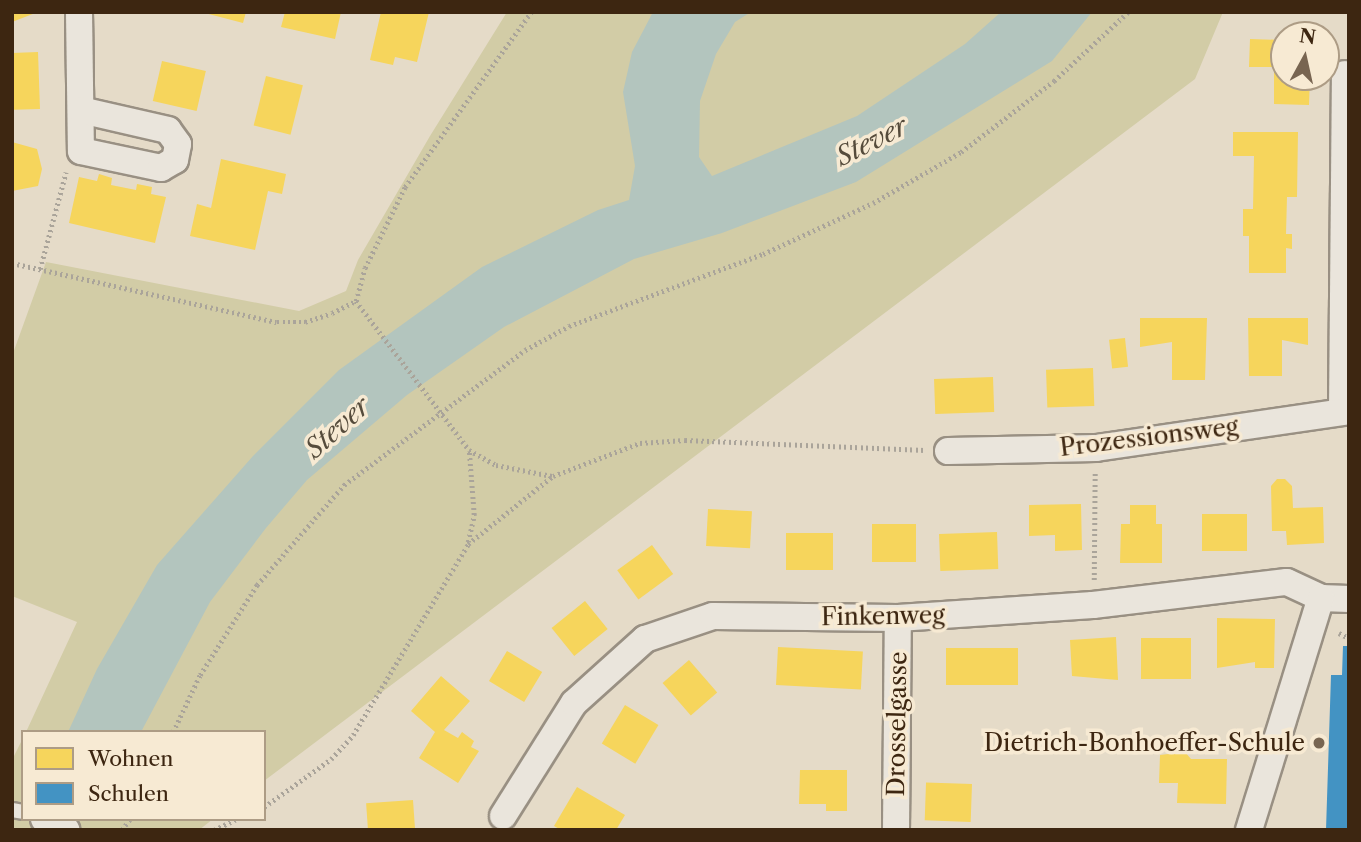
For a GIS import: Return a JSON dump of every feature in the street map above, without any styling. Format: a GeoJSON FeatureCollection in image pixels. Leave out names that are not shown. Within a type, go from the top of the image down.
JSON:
{"type":"FeatureCollection","features":[{"type":"Feature","properties":{"kind":"street"},"geometry":{"type":"LineString","coordinates":[[79,12],[81,151],[161,168],[175,160],[178,144],[168,130],[81,110]]}},
{"type":"Feature","properties":{"kind":"street"},"geometry":{"type":"LineString","coordinates":[[1345,74],[1345,411]]}},
{"type":"Feature","properties":{"kind":"street","name":"Prozessionsweg"},"geometry":{"type":"LineString","coordinates":[[948,451],[1096,448],[1345,411]]}},
{"type":"Feature","properties":{"kind":"street","name":"Finkenweg"},"geometry":{"type":"LineString","coordinates":[[503,816],[574,704],[645,639],[713,616],[898,618],[1093,605],[1287,582],[1321,598],[1349,599]]}},
{"type":"Feature","properties":{"kind":"street"},"geometry":{"type":"LineString","coordinates":[[1249,830],[1321,598]]}},
{"type":"Feature","properties":{"kind":"street","name":"Drosselgasse"},"geometry":{"type":"LineString","coordinates":[[896,830],[898,618]]}},
{"type":"Feature","properties":{"kind":"street"},"geometry":{"type":"LineString","coordinates":[[48,821],[67,830]]}},
{"type":"Feature","properties":{"kind":"path"},"geometry":{"type":"LineString","coordinates":[[356,301],[365,268],[405,187],[531,12]]}},
{"type":"Feature","properties":{"kind":"path"},"geometry":{"type":"LineString","coordinates":[[174,730],[200,675],[257,585],[344,485],[440,412],[525,350],[569,326],[763,254],[873,203],[939,164],[1054,81],[1128,12]]}},
{"type":"Feature","properties":{"kind":"path"},"geometry":{"type":"LineString","coordinates":[[40,269],[68,166],[81,151]]}},
{"type":"Feature","properties":{"kind":"path"},"geometry":{"type":"LineString","coordinates":[[12,263],[277,322],[306,322],[356,301]]}},
{"type":"Feature","properties":{"kind":"path"},"geometry":{"type":"LineString","coordinates":[[356,301],[469,450],[496,465],[553,476]]}},
{"type":"Feature","properties":{"kind":"path"},"geometry":{"type":"LineString","coordinates":[[468,544],[553,476],[640,443],[685,440],[948,451]]}},
{"type":"Feature","properties":{"kind":"path"},"geometry":{"type":"LineString","coordinates":[[1093,605],[1096,448]]}},
{"type":"Feature","properties":{"kind":"path"},"geometry":{"type":"LineString","coordinates":[[266,806],[331,759],[353,735],[468,544],[474,515],[469,450]]}},
{"type":"Feature","properties":{"kind":"path"},"geometry":{"type":"LineString","coordinates":[[214,830],[233,821]]}},
{"type":"Feature","properties":{"kind":"shaded area"},"geometry":{"type":"Polygon","coordinates":[[[507,12],[1223,12],[1195,79],[266,779],[266,730],[27,730],[77,622],[12,596],[12,356],[46,262],[299,311],[346,291],[358,260],[430,136],[507,12]]]}},
{"type":"Feature","properties":{"kind":"shaded area"},"geometry":{"type":"Polygon","coordinates":[[[21,742],[21,821],[210,821],[199,830],[12,830],[12,760],[21,742]]]}},
{"type":"Feature","properties":{"kind":"water","name":"Stever"},"geometry":{"type":"Polygon","coordinates":[[[653,12],[751,12],[735,22],[716,54],[700,101],[699,157],[712,176],[857,116],[965,44],[1001,12],[1092,12],[1052,61],[856,182],[722,233],[634,259],[504,327],[407,395],[307,480],[266,528],[210,602],[142,730],[69,730],[97,669],[157,565],[253,456],[339,370],[482,267],[598,210],[629,200],[635,166],[623,92],[632,52],[653,12]]]}},
{"type":"Feature","properties":{"kind":"building: Wohnen"},"geometry":{"type":"Polygon","coordinates":[[[12,12],[38,12],[12,22],[12,12]]]}},
{"type":"Feature","properties":{"kind":"building: Wohnen"},"geometry":{"type":"Polygon","coordinates":[[[201,12],[246,12],[243,23],[201,12]]]}},
{"type":"Feature","properties":{"kind":"building: Wohnen"},"geometry":{"type":"Polygon","coordinates":[[[285,12],[341,12],[335,39],[281,27],[285,12]]]}},
{"type":"Feature","properties":{"kind":"building: Wohnen"},"geometry":{"type":"Polygon","coordinates":[[[381,12],[429,12],[417,62],[395,57],[393,65],[370,60],[381,12]]]}},
{"type":"Feature","properties":{"kind":"building: Wohnen"},"geometry":{"type":"Polygon","coordinates":[[[1250,39],[1270,40],[1270,67],[1249,67],[1250,39]]]}},
{"type":"Feature","properties":{"kind":"building: Wohnen"},"geometry":{"type":"Polygon","coordinates":[[[38,52],[40,109],[14,110],[12,53],[38,52]]]}},
{"type":"Feature","properties":{"kind":"building: Wohnen"},"geometry":{"type":"Polygon","coordinates":[[[162,61],[206,71],[197,111],[153,101],[162,61]]]}},
{"type":"Feature","properties":{"kind":"building: Wohnen"},"geometry":{"type":"Polygon","coordinates":[[[266,76],[303,85],[291,135],[254,125],[266,76]]]}},
{"type":"Feature","properties":{"kind":"building: Wohnen"},"geometry":{"type":"Polygon","coordinates":[[[1274,91],[1310,91],[1309,105],[1274,104],[1274,91]]]}},
{"type":"Feature","properties":{"kind":"building: Wohnen"},"geometry":{"type":"Polygon","coordinates":[[[1233,132],[1298,132],[1297,197],[1287,197],[1286,234],[1292,234],[1292,249],[1286,248],[1286,273],[1249,273],[1249,236],[1243,236],[1243,209],[1253,209],[1254,156],[1233,156],[1233,132]]]}},
{"type":"Feature","properties":{"kind":"building: Wohnen"},"geometry":{"type":"Polygon","coordinates":[[[12,142],[37,149],[42,169],[38,186],[12,191],[12,142]]]}},
{"type":"Feature","properties":{"kind":"building: Wohnen"},"geometry":{"type":"Polygon","coordinates":[[[221,159],[286,174],[282,194],[268,191],[255,250],[190,236],[197,204],[211,208],[221,159]]]}},
{"type":"Feature","properties":{"kind":"building: Wohnen"},"geometry":{"type":"Polygon","coordinates":[[[99,174],[112,178],[111,185],[136,190],[137,184],[152,187],[151,194],[166,197],[155,243],[69,223],[79,177],[97,181],[99,174]]]}},
{"type":"Feature","properties":{"kind":"building: Wohnen"},"geometry":{"type":"Polygon","coordinates":[[[1140,318],[1207,318],[1205,380],[1172,380],[1172,342],[1140,347],[1140,318]]]}},
{"type":"Feature","properties":{"kind":"building: Wohnen"},"geometry":{"type":"Polygon","coordinates":[[[1248,318],[1308,318],[1308,345],[1282,340],[1282,376],[1249,376],[1248,318]]]}},
{"type":"Feature","properties":{"kind":"building: Wohnen"},"geometry":{"type":"Polygon","coordinates":[[[1125,338],[1128,367],[1112,369],[1109,340],[1125,338]]]}},
{"type":"Feature","properties":{"kind":"building: Wohnen"},"geometry":{"type":"Polygon","coordinates":[[[1093,368],[1094,406],[1047,408],[1046,370],[1093,368]]]}},
{"type":"Feature","properties":{"kind":"building: Wohnen"},"geometry":{"type":"Polygon","coordinates":[[[993,377],[994,412],[935,414],[934,379],[993,377]]]}},
{"type":"Feature","properties":{"kind":"building: Wohnen"},"geometry":{"type":"Polygon","coordinates":[[[1277,479],[1285,479],[1292,486],[1293,508],[1323,507],[1324,543],[1287,545],[1286,531],[1272,531],[1271,486],[1277,479]]]}},
{"type":"Feature","properties":{"kind":"building: Wohnen"},"geometry":{"type":"Polygon","coordinates":[[[1081,504],[1082,550],[1055,551],[1055,535],[1029,536],[1029,505],[1081,504]]]}},
{"type":"Feature","properties":{"kind":"building: Wohnen"},"geometry":{"type":"Polygon","coordinates":[[[1130,505],[1156,505],[1156,524],[1162,524],[1162,563],[1120,563],[1121,524],[1130,524],[1130,505]]]}},
{"type":"Feature","properties":{"kind":"building: Wohnen"},"geometry":{"type":"Polygon","coordinates":[[[708,509],[752,511],[750,548],[706,546],[708,509]]]}},
{"type":"Feature","properties":{"kind":"building: Wohnen"},"geometry":{"type":"Polygon","coordinates":[[[1202,514],[1247,514],[1247,551],[1202,551],[1202,514]]]}},
{"type":"Feature","properties":{"kind":"building: Wohnen"},"geometry":{"type":"Polygon","coordinates":[[[872,524],[916,524],[916,562],[872,562],[872,524]]]}},
{"type":"Feature","properties":{"kind":"building: Wohnen"},"geometry":{"type":"Polygon","coordinates":[[[997,532],[998,569],[940,571],[939,534],[997,532]]]}},
{"type":"Feature","properties":{"kind":"building: Wohnen"},"geometry":{"type":"Polygon","coordinates":[[[786,533],[833,533],[833,570],[786,570],[786,533]]]}},
{"type":"Feature","properties":{"kind":"building: Wohnen"},"geometry":{"type":"Polygon","coordinates":[[[652,545],[673,574],[638,599],[617,570],[652,545]]]}},
{"type":"Feature","properties":{"kind":"building: Wohnen"},"geometry":{"type":"Polygon","coordinates":[[[585,601],[608,629],[574,656],[552,628],[585,601]]]}},
{"type":"Feature","properties":{"kind":"building: Wohnen"},"geometry":{"type":"Polygon","coordinates":[[[1217,618],[1275,619],[1274,668],[1255,668],[1255,662],[1217,668],[1217,618]]]}},
{"type":"Feature","properties":{"kind":"building: Wohnen"},"geometry":{"type":"Polygon","coordinates":[[[1116,637],[1118,680],[1072,676],[1070,640],[1116,637]]]}},
{"type":"Feature","properties":{"kind":"building: Wohnen"},"geometry":{"type":"Polygon","coordinates":[[[1141,638],[1191,638],[1191,679],[1141,679],[1141,638]]]}},
{"type":"Feature","properties":{"kind":"building: Wohnen"},"geometry":{"type":"Polygon","coordinates":[[[778,647],[863,651],[861,689],[776,685],[778,647]]]}},
{"type":"Feature","properties":{"kind":"building: Wohnen"},"geometry":{"type":"Polygon","coordinates":[[[946,648],[1018,648],[1018,685],[946,685],[946,648]]]}},
{"type":"Feature","properties":{"kind":"building: Wohnen"},"geometry":{"type":"Polygon","coordinates":[[[507,651],[542,672],[524,702],[489,681],[507,651]]]}},
{"type":"Feature","properties":{"kind":"building: Wohnen"},"geometry":{"type":"Polygon","coordinates":[[[689,660],[717,692],[691,715],[663,683],[689,660]]]}},
{"type":"Feature","properties":{"kind":"building: Wohnen"},"geometry":{"type":"Polygon","coordinates":[[[441,676],[470,701],[444,730],[458,738],[462,732],[474,741],[471,747],[479,751],[458,783],[419,758],[435,732],[411,711],[441,676]]]}},
{"type":"Feature","properties":{"kind":"building: Wohnen"},"geometry":{"type":"Polygon","coordinates":[[[625,705],[658,725],[635,764],[602,744],[625,705]]]}},
{"type":"Feature","properties":{"kind":"building: Wohnen"},"geometry":{"type":"Polygon","coordinates":[[[1185,752],[1191,759],[1227,759],[1226,804],[1177,803],[1178,783],[1159,783],[1160,755],[1185,752]]]}},
{"type":"Feature","properties":{"kind":"building: Wohnen"},"geometry":{"type":"Polygon","coordinates":[[[800,770],[847,770],[847,811],[826,811],[826,804],[799,804],[800,770]]]}},
{"type":"Feature","properties":{"kind":"building: Wohnen"},"geometry":{"type":"Polygon","coordinates":[[[926,782],[972,784],[971,822],[925,820],[926,782]]]}},
{"type":"Feature","properties":{"kind":"building: Wohnen"},"geometry":{"type":"Polygon","coordinates":[[[577,787],[625,815],[616,830],[561,830],[554,826],[577,787]]]}},
{"type":"Feature","properties":{"kind":"building: Wohnen"},"geometry":{"type":"Polygon","coordinates":[[[413,800],[415,830],[368,830],[366,803],[413,800]]]}},
{"type":"Feature","properties":{"kind":"building: Schulen"},"geometry":{"type":"Polygon","coordinates":[[[1343,646],[1349,646],[1349,830],[1326,830],[1331,675],[1342,675],[1343,646]]]}},
{"type":"Feature","properties":{"kind":"place","name":"Dietrich-Bonhoeffer-Schule"},"geometry":{"type":"Point","coordinates":[1319,743]}}]}
